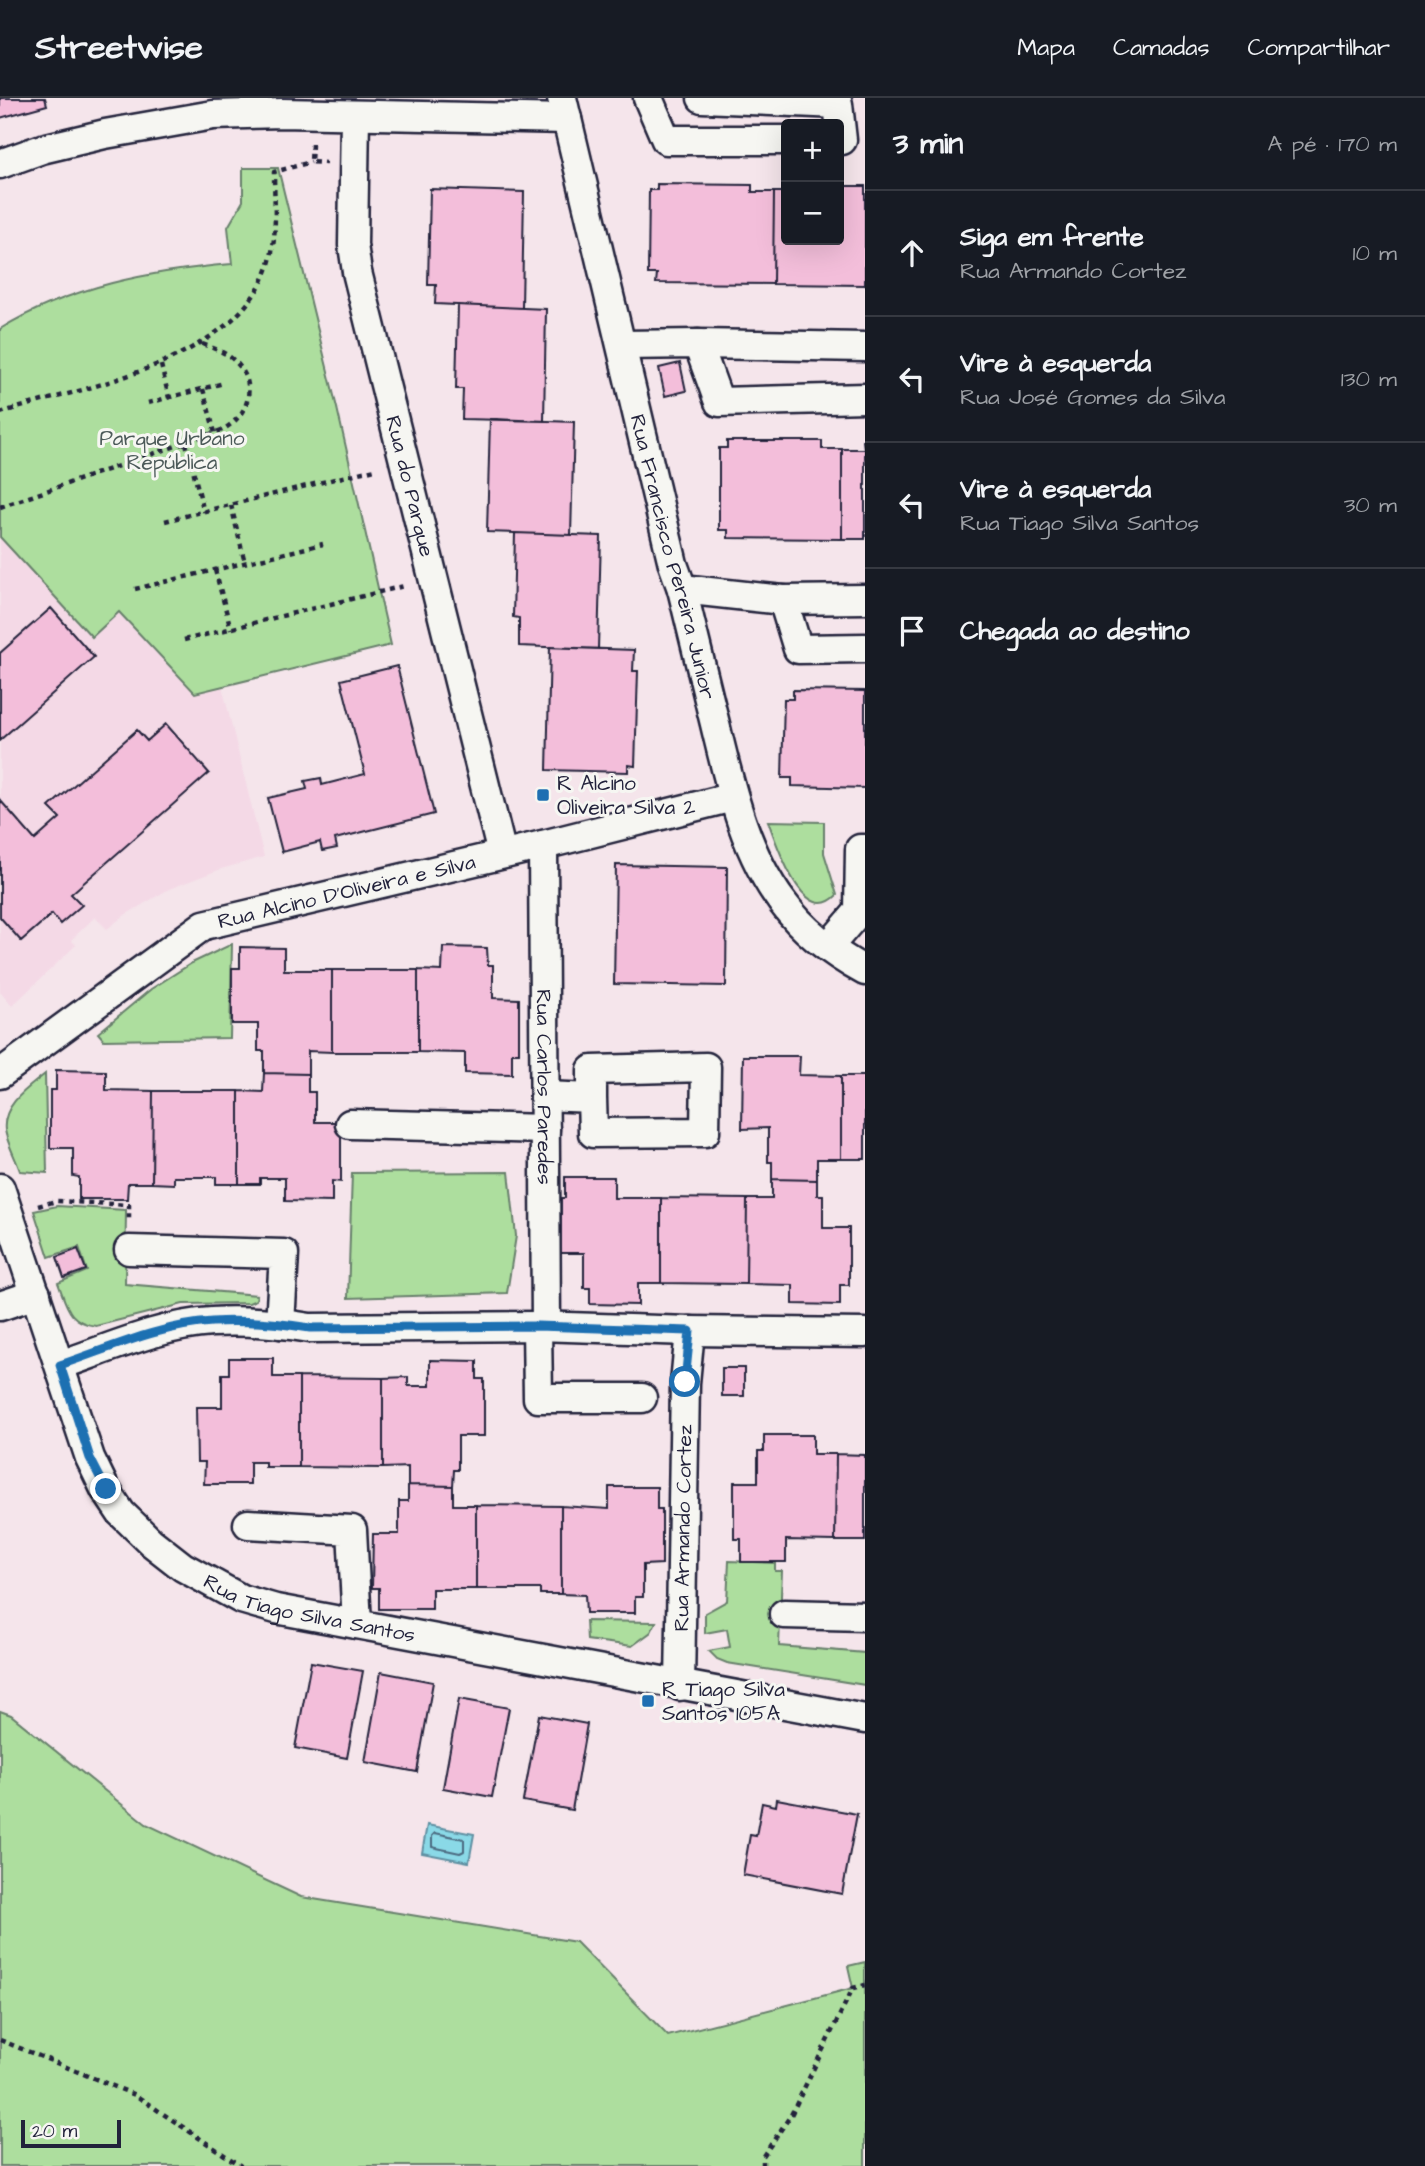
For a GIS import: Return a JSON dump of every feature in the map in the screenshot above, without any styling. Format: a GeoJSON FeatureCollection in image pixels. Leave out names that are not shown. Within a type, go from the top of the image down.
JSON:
{"type":"FeatureCollection","features":[{"type":"Feature","properties":{"kind":"street"},"geometry":{"type":"LineString","coordinates":[[648,98],[666,141],[781,140]]}},
{"type":"Feature","properties":{"kind":"street"},"geometry":{"type":"LineString","coordinates":[[702,98],[838,104],[840,119]]}},
{"type":"Feature","properties":{"kind":"street"},"geometry":{"type":"LineString","coordinates":[[0,164],[42,149],[104,134],[213,115],[282,113],[355,116],[565,109]]}},
{"type":"Feature","properties":{"kind":"street","name":"Rua Francisco Pereira Junior"},"geometry":{"type":"LineString","coordinates":[[565,109],[673,564],[682,589],[733,797],[753,851],[766,878],[784,904],[802,925],[828,947],[865,971]]}},
{"type":"Feature","properties":{"kind":"street","name":"Rua do Parque"},"geometry":{"type":"LineString","coordinates":[[355,116],[353,245],[357,272],[502,854]]}},
{"type":"Feature","properties":{"kind":"street"},"geometry":{"type":"LineString","coordinates":[[698,344],[719,402],[865,398]]}},
{"type":"Feature","properties":{"kind":"street"},"geometry":{"type":"LineString","coordinates":[[622,345],[865,347]]}},
{"type":"Feature","properties":{"kind":"street"},"geometry":{"type":"LineString","coordinates":[[682,589],[783,600],[865,599]]}},
{"type":"Feature","properties":{"kind":"street"},"geometry":{"type":"LineString","coordinates":[[783,600],[798,649],[865,648]]}},
{"type":"Feature","properties":{"kind":"street","name":"Rua Alcino D'Oliveira e Silva"},"geometry":{"type":"LineString","coordinates":[[0,1074],[204,925],[733,797]]}},
{"type":"Feature","properties":{"kind":"street","name":"Rua Carlos Paredes"},"geometry":{"type":"LineString","coordinates":[[543,845],[545,1129],[542,1326],[538,1398],[642,1398]]}},
{"type":"Feature","properties":{"kind":"street"},"geometry":{"type":"LineString","coordinates":[[828,947],[862,911],[860,849],[865,849]]}},
{"type":"Feature","properties":{"kind":"street"},"geometry":{"type":"LineString","coordinates":[[706,1067],[705,1132],[593,1133],[592,1098],[592,1070],[706,1067]]}},
{"type":"Feature","properties":{"kind":"street"},"geometry":{"type":"LineString","coordinates":[[545,1097],[592,1098]]}},
{"type":"Feature","properties":{"kind":"street"},"geometry":{"type":"LineString","coordinates":[[350,1125],[545,1129]]}},
{"type":"Feature","properties":{"kind":"street","name":"Rua Tiago Silva Santos"},"geometry":{"type":"LineString","coordinates":[[0,1188],[90,1458],[121,1513],[151,1542],[183,1567],[242,1600],[276,1609],[865,1719]]}},
{"type":"Feature","properties":{"kind":"street"},"geometry":{"type":"LineString","coordinates":[[129,1250],[284,1254],[280,1324]]}},
{"type":"Feature","properties":{"kind":"street"},"geometry":{"type":"LineString","coordinates":[[0,1306],[36,1294]]}},
{"type":"Feature","properties":{"kind":"street"},"geometry":{"type":"LineString","coordinates":[[60,1365],[174,1329],[211,1322],[280,1324],[310,1328],[542,1326],[865,1333]]}},
{"type":"Feature","properties":{"kind":"street","name":"Rua Armando Cortez"},"geometry":{"type":"LineString","coordinates":[[680,1686],[685,1382],[690,1331]]}},
{"type":"Feature","properties":{"kind":"street"},"geometry":{"type":"LineString","coordinates":[[248,1524],[352,1530],[358,1624]]}},
{"type":"Feature","properties":{"kind":"street"},"geometry":{"type":"LineString","coordinates":[[784,1614],[865,1616]]}},
{"type":"Feature","properties":{"kind":"path"},"geometry":{"type":"LineString","coordinates":[[0,414],[161,364],[198,343],[237,314],[254,294],[272,254],[274,172],[311,162]]}},
{"type":"Feature","properties":{"kind":"path"},"geometry":{"type":"LineString","coordinates":[[0,507],[215,433],[234,424],[247,405],[248,389],[244,374],[232,358],[215,348],[198,343]]}},
{"type":"Feature","properties":{"kind":"path"},"geometry":{"type":"LineString","coordinates":[[161,364],[169,398]]}},
{"type":"Feature","properties":{"kind":"path"},"geometry":{"type":"LineString","coordinates":[[148,403],[224,383]]}},
{"type":"Feature","properties":{"kind":"path"},"geometry":{"type":"LineString","coordinates":[[203,388],[215,433]]}},
{"type":"Feature","properties":{"kind":"path"},"geometry":{"type":"LineString","coordinates":[[186,443],[204,512]]}},
{"type":"Feature","properties":{"kind":"path"},"geometry":{"type":"LineString","coordinates":[[165,521],[404,462]]}},
{"type":"Feature","properties":{"kind":"path"},"geometry":{"type":"LineString","coordinates":[[231,505],[245,563]]}},
{"type":"Feature","properties":{"kind":"path"},"geometry":{"type":"LineString","coordinates":[[135,589],[323,544]]}},
{"type":"Feature","properties":{"kind":"path"},"geometry":{"type":"LineString","coordinates":[[215,570],[231,629]]}},
{"type":"Feature","properties":{"kind":"path"},"geometry":{"type":"LineString","coordinates":[[184,640],[433,579]]}},
{"type":"Feature","properties":{"kind":"path"},"geometry":{"type":"LineString","coordinates":[[7,1215],[56,1201],[129,1205]]}},
{"type":"Feature","properties":{"kind":"path"},"geometry":{"type":"LineString","coordinates":[[763,2166],[763,2156],[791,2115],[853,1988],[865,1985]]}},
{"type":"Feature","properties":{"kind":"path"},"geometry":{"type":"LineString","coordinates":[[0,2040],[135,2095],[240,2166]]}},
{"type":"Feature","properties":{"kind":"shaded area"},"geometry":{"type":"Polygon","coordinates":[[[0,537],[92,637],[119,612],[195,693],[222,686],[264,857],[221,869],[169,889],[107,929],[95,917],[71,940],[76,945],[12,1006],[0,992],[0,537]]]}},
{"type":"Feature","properties":{"kind":"green space","name":"Parque Urbano República"},"geometry":{"type":"Polygon","coordinates":[[[243,168],[278,168],[391,645],[195,693],[119,612],[92,637],[0,537],[0,329],[27,314],[83,291],[141,276],[232,264],[228,227],[243,201],[243,168]]]}},
{"type":"Feature","properties":{"kind":"green space"},"geometry":{"type":"Polygon","coordinates":[[[768,821],[824,822],[824,853],[837,895],[825,903],[813,901],[803,893],[785,863],[768,821]]]}},
{"type":"Feature","properties":{"kind":"green space"},"geometry":{"type":"Polygon","coordinates":[[[232,944],[230,1038],[104,1040],[98,1033],[151,989],[192,963],[232,944]]]}},
{"type":"Feature","properties":{"kind":"green space"},"geometry":{"type":"Polygon","coordinates":[[[45,1074],[47,1173],[20,1171],[6,1135],[5,1121],[12,1105],[45,1074]]]}},
{"type":"Feature","properties":{"kind":"green space"},"geometry":{"type":"Polygon","coordinates":[[[509,1172],[516,1236],[507,1293],[348,1298],[352,1173],[509,1172]]]}},
{"type":"Feature","properties":{"kind":"green space"},"geometry":{"type":"Polygon","coordinates":[[[57,1206],[126,1210],[125,1284],[257,1295],[256,1300],[249,1303],[183,1304],[96,1326],[80,1321],[70,1312],[58,1283],[87,1271],[79,1247],[49,1257],[34,1211],[57,1206]]]}},
{"type":"Feature","properties":{"kind":"green space"},"geometry":{"type":"Polygon","coordinates":[[[729,1561],[775,1563],[775,1571],[782,1571],[779,1646],[865,1653],[865,1685],[727,1663],[717,1659],[709,1651],[730,1647],[727,1629],[705,1633],[705,1613],[727,1601],[729,1561]]]}},
{"type":"Feature","properties":{"kind":"green space"},"geometry":{"type":"Polygon","coordinates":[[[586,1621],[656,1622],[651,1632],[632,1646],[587,1640],[586,1621]]]}},
{"type":"Feature","properties":{"kind":"green space"},"geometry":{"type":"Polygon","coordinates":[[[0,1711],[11,1715],[146,1824],[301,1897],[576,1942],[668,2036],[853,1988],[848,1966],[865,1962],[865,2166],[0,2166],[0,1711]]]}},
{"type":"Feature","properties":{"kind":"water"},"geometry":{"type":"Polygon","coordinates":[[[427,1825],[474,1834],[469,1862],[422,1853],[427,1825]]]}},
{"type":"Feature","properties":{"kind":"building"},"geometry":{"type":"Polygon","coordinates":[[[0,98],[45,98],[47,105],[0,118],[0,98]]]}},
{"type":"Feature","properties":{"kind":"building"},"geometry":{"type":"Polygon","coordinates":[[[657,184],[752,185],[752,192],[774,192],[773,284],[656,283],[657,274],[648,274],[649,190],[657,190],[657,184]]]}},
{"type":"Feature","properties":{"kind":"building"},"geometry":{"type":"Polygon","coordinates":[[[844,186],[865,186],[865,285],[773,284],[774,192],[781,192],[781,245],[844,245],[844,186]]]}},
{"type":"Feature","properties":{"kind":"building"},"geometry":{"type":"Polygon","coordinates":[[[430,189],[524,192],[522,308],[435,304],[436,285],[428,285],[430,189]]]}},
{"type":"Feature","properties":{"kind":"building"},"geometry":{"type":"Polygon","coordinates":[[[458,305],[546,309],[544,421],[462,419],[463,389],[456,389],[458,305]]]}},
{"type":"Feature","properties":{"kind":"building"},"geometry":{"type":"Polygon","coordinates":[[[680,363],[686,391],[665,396],[659,368],[680,363]]]}},
{"type":"Feature","properties":{"kind":"building"},"geometry":{"type":"Polygon","coordinates":[[[490,419],[574,422],[571,535],[487,532],[490,419]]]}},
{"type":"Feature","properties":{"kind":"building"},"geometry":{"type":"Polygon","coordinates":[[[727,441],[822,441],[822,449],[842,449],[842,539],[728,538],[728,530],[719,530],[719,448],[727,448],[727,441]]]}},
{"type":"Feature","properties":{"kind":"building"},"geometry":{"type":"Polygon","coordinates":[[[865,441],[865,539],[842,539],[842,449],[864,449],[865,441]]]}},
{"type":"Feature","properties":{"kind":"building"},"geometry":{"type":"Polygon","coordinates":[[[515,533],[601,536],[598,649],[519,646],[519,618],[513,617],[515,533]]]}},
{"type":"Feature","properties":{"kind":"building"},"geometry":{"type":"Polygon","coordinates":[[[51,608],[94,657],[0,740],[0,653],[51,608]]]}},
{"type":"Feature","properties":{"kind":"building"},"geometry":{"type":"Polygon","coordinates":[[[550,647],[634,650],[633,671],[638,671],[635,766],[628,765],[628,772],[547,770],[550,647]]]}},
{"type":"Feature","properties":{"kind":"building"},"geometry":{"type":"Polygon","coordinates":[[[397,666],[434,814],[335,839],[337,848],[322,851],[320,842],[282,852],[268,798],[307,789],[305,781],[321,778],[322,785],[365,774],[341,680],[397,666]]]}},
{"type":"Feature","properties":{"kind":"building"},"geometry":{"type":"Polygon","coordinates":[[[793,690],[865,691],[865,788],[792,786],[792,778],[782,778],[784,699],[793,699],[793,690]]]}},
{"type":"Feature","properties":{"kind":"building"},"geometry":{"type":"Polygon","coordinates":[[[166,724],[209,773],[71,894],[82,905],[60,924],[52,914],[21,941],[0,917],[0,800],[35,840],[60,818],[49,807],[137,730],[147,741],[166,724]]]}},
{"type":"Feature","properties":{"kind":"building"},"geometry":{"type":"Polygon","coordinates":[[[616,865],[727,867],[726,986],[614,984],[616,865]]]}},
{"type":"Feature","properties":{"kind":"building"},"geometry":{"type":"Polygon","coordinates":[[[240,947],[284,948],[284,970],[332,970],[332,1052],[308,1051],[308,1074],[264,1073],[264,1051],[258,1051],[258,1024],[232,1024],[232,968],[240,968],[240,947]]]}},
{"type":"Feature","properties":{"kind":"building"},"geometry":{"type":"Polygon","coordinates":[[[443,947],[487,948],[488,965],[493,965],[493,998],[519,999],[519,1053],[512,1053],[512,1074],[465,1073],[465,1053],[418,1052],[418,970],[442,971],[443,947]]]}},
{"type":"Feature","properties":{"kind":"building"},"geometry":{"type":"Polygon","coordinates":[[[332,970],[418,970],[418,1052],[332,1052],[332,970]]]}},
{"type":"Feature","properties":{"kind":"building"},"geometry":{"type":"Polygon","coordinates":[[[743,1056],[800,1056],[799,1075],[841,1076],[841,1159],[817,1159],[817,1180],[772,1179],[772,1162],[768,1162],[768,1128],[742,1129],[743,1056]]]}},
{"type":"Feature","properties":{"kind":"building"},"geometry":{"type":"Polygon","coordinates":[[[56,1070],[106,1071],[106,1090],[153,1091],[152,1183],[128,1183],[127,1199],[79,1199],[79,1177],[73,1176],[73,1148],[50,1148],[50,1090],[56,1090],[56,1070]]]}},
{"type":"Feature","properties":{"kind":"building"},"geometry":{"type":"Polygon","coordinates":[[[264,1073],[308,1074],[308,1092],[315,1092],[315,1122],[341,1122],[341,1182],[332,1181],[332,1202],[285,1201],[285,1178],[260,1178],[260,1184],[239,1184],[239,1091],[263,1092],[264,1073]]]}},
{"type":"Feature","properties":{"kind":"building"},"geometry":{"type":"Polygon","coordinates":[[[841,1076],[865,1076],[865,1159],[841,1159],[841,1076]]]}},
{"type":"Feature","properties":{"kind":"building"},"geometry":{"type":"Polygon","coordinates":[[[153,1091],[239,1091],[239,1184],[216,1184],[216,1177],[174,1177],[174,1184],[152,1183],[153,1091]]]}},
{"type":"Feature","properties":{"kind":"building"},"geometry":{"type":"Polygon","coordinates":[[[565,1177],[614,1177],[614,1198],[661,1198],[661,1283],[638,1283],[638,1305],[590,1304],[590,1288],[584,1288],[584,1253],[561,1253],[561,1198],[565,1198],[565,1177]]]}},
{"type":"Feature","properties":{"kind":"building"},"geometry":{"type":"Polygon","coordinates":[[[772,1179],[817,1180],[817,1195],[823,1195],[823,1228],[849,1228],[849,1285],[840,1285],[840,1305],[793,1304],[793,1285],[746,1284],[747,1199],[772,1199],[772,1179]]]}},
{"type":"Feature","properties":{"kind":"building"},"geometry":{"type":"Polygon","coordinates":[[[661,1198],[747,1199],[746,1284],[661,1283],[661,1198]]]}},
{"type":"Feature","properties":{"kind":"building"},"geometry":{"type":"Polygon","coordinates":[[[78,1249],[86,1270],[64,1278],[57,1257],[78,1249]]]}},
{"type":"Feature","properties":{"kind":"building"},"geometry":{"type":"Polygon","coordinates":[[[229,1358],[273,1358],[273,1377],[299,1377],[299,1467],[265,1467],[265,1462],[250,1462],[250,1484],[204,1484],[205,1462],[197,1462],[196,1407],[222,1407],[222,1374],[229,1374],[229,1358]]]}},
{"type":"Feature","properties":{"kind":"building"},"geometry":{"type":"Polygon","coordinates":[[[430,1360],[477,1361],[477,1379],[484,1379],[484,1436],[458,1436],[458,1470],[454,1470],[453,1486],[408,1485],[408,1467],[383,1468],[383,1378],[408,1377],[408,1386],[430,1386],[430,1360]]]}},
{"type":"Feature","properties":{"kind":"building"},"geometry":{"type":"Polygon","coordinates":[[[722,1368],[744,1368],[744,1396],[722,1396],[722,1368]]]}},
{"type":"Feature","properties":{"kind":"building"},"geometry":{"type":"Polygon","coordinates":[[[299,1377],[383,1378],[383,1468],[299,1467],[299,1377]]]}},
{"type":"Feature","properties":{"kind":"building"},"geometry":{"type":"Polygon","coordinates":[[[764,1435],[813,1435],[813,1454],[836,1454],[835,1541],[786,1540],[786,1562],[741,1562],[741,1539],[734,1539],[734,1482],[758,1482],[758,1451],[764,1451],[764,1435]]]}},
{"type":"Feature","properties":{"kind":"building"},"geometry":{"type":"Polygon","coordinates":[[[836,1454],[865,1455],[865,1541],[835,1541],[836,1454]]]}},
{"type":"Feature","properties":{"kind":"building"},"geometry":{"type":"Polygon","coordinates":[[[408,1485],[453,1486],[453,1505],[476,1505],[476,1589],[432,1589],[432,1609],[379,1609],[379,1588],[372,1588],[373,1534],[399,1534],[399,1501],[408,1501],[408,1485]]]}},
{"type":"Feature","properties":{"kind":"building"},"geometry":{"type":"Polygon","coordinates":[[[609,1487],[657,1487],[657,1509],[662,1509],[662,1564],[643,1565],[643,1597],[635,1597],[635,1613],[586,1613],[585,1595],[561,1594],[561,1506],[609,1509],[609,1487]]]}},
{"type":"Feature","properties":{"kind":"building"},"geometry":{"type":"Polygon","coordinates":[[[476,1505],[561,1506],[561,1594],[540,1594],[540,1589],[476,1589],[476,1505]]]}},
{"type":"Feature","properties":{"kind":"building"},"geometry":{"type":"Polygon","coordinates":[[[311,1662],[363,1671],[347,1758],[295,1748],[311,1662]]]}},
{"type":"Feature","properties":{"kind":"building"},"geometry":{"type":"Polygon","coordinates":[[[381,1672],[433,1682],[417,1772],[365,1762],[381,1672]]]}},
{"type":"Feature","properties":{"kind":"building"},"geometry":{"type":"Polygon","coordinates":[[[459,1699],[509,1708],[492,1797],[443,1788],[459,1699]]]}},
{"type":"Feature","properties":{"kind":"building"},"geometry":{"type":"Polygon","coordinates":[[[539,1715],[587,1724],[572,1810],[523,1801],[539,1715]]]}},
{"type":"Feature","properties":{"kind":"building"},"geometry":{"type":"Polygon","coordinates":[[[777,1799],[857,1814],[842,1894],[743,1875],[750,1835],[756,1836],[762,1803],[776,1806],[777,1799]]]}},
{"type":"Feature","properties":{"kind":"place","name":"R Alcino Oliveira Silva 2"},"geometry":{"type":"Point","coordinates":[543,795]}},
{"type":"Feature","properties":{"kind":"place","name":"R Tiago Silva Santos 105A"},"geometry":{"type":"Point","coordinates":[648,1701]}},
{"type":"Feature","properties":{"kind":"route"},"geometry":{"type":"LineString","coordinates":[[106,1489],[90,1458],[60,1365],[162,1331],[211,1322],[280,1324],[310,1328],[537,1326],[690,1331],[685,1382]]}}]}
